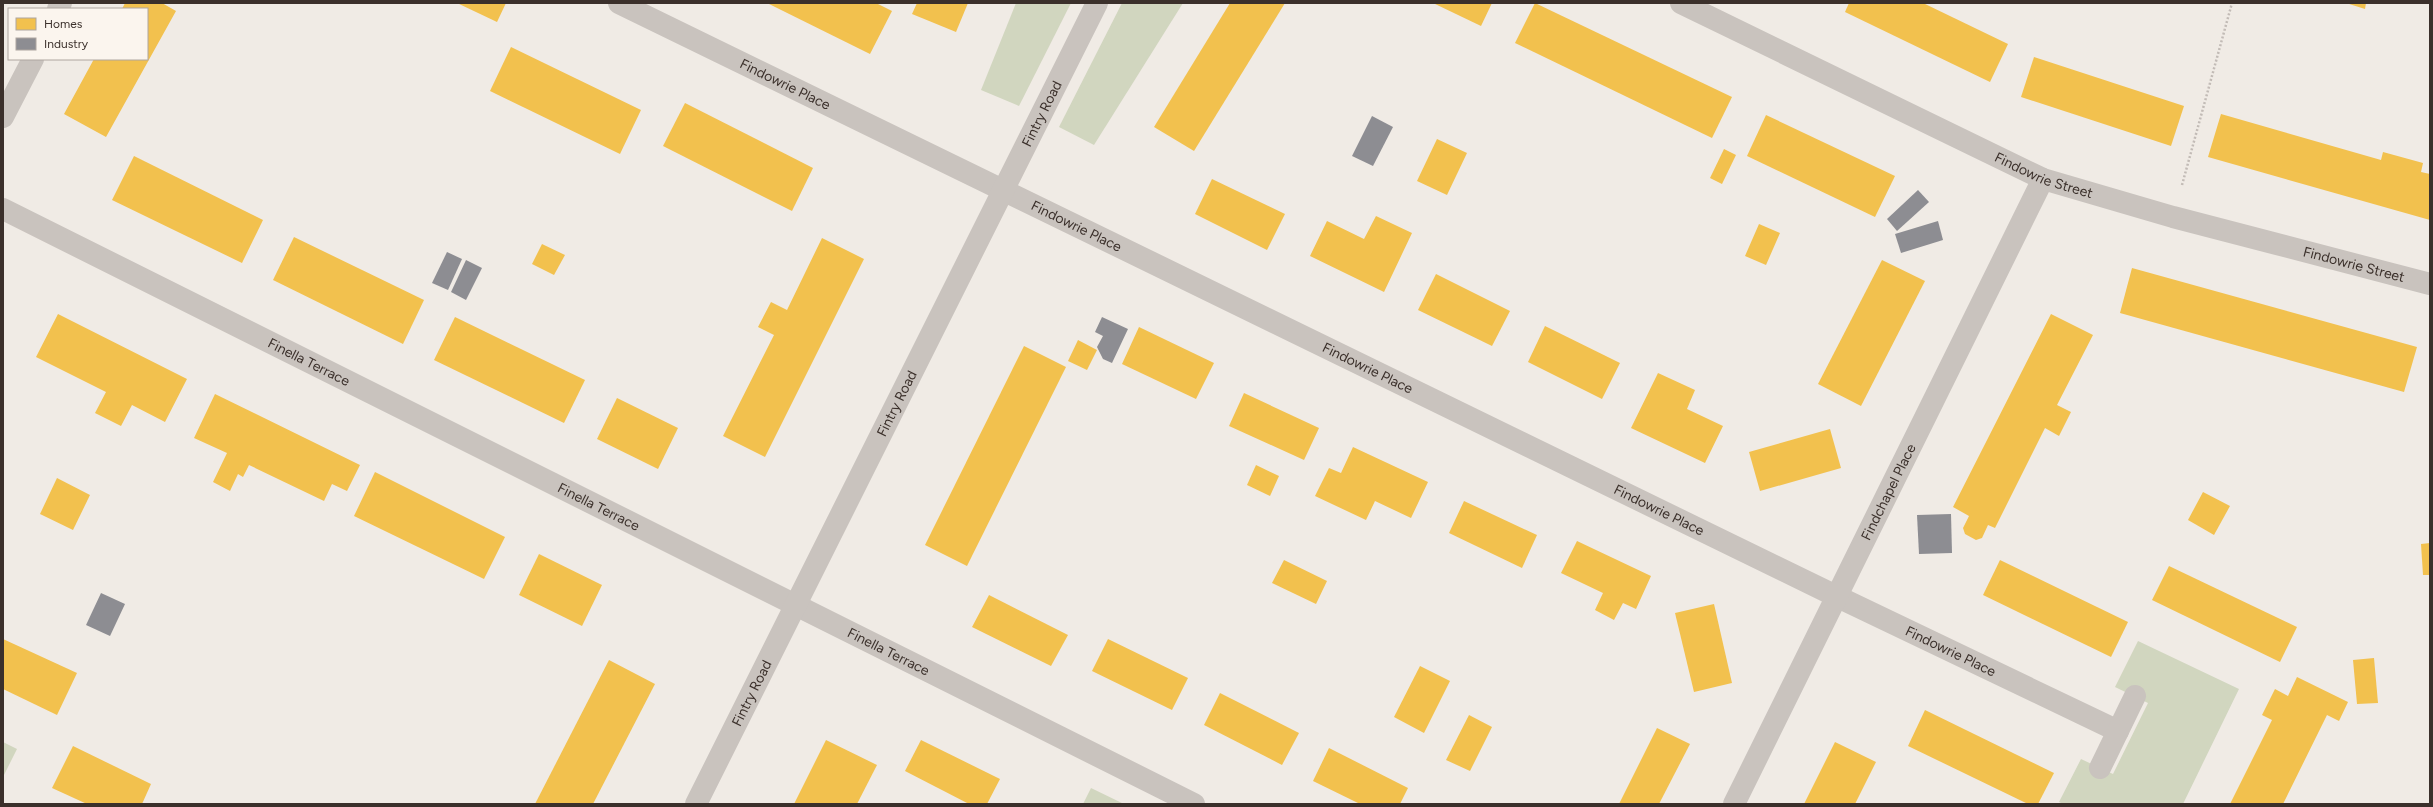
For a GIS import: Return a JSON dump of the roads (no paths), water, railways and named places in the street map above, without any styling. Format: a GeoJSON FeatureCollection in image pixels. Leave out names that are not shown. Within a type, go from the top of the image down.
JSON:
{"type":"FeatureCollection","features":[{"type":"Feature","properties":{"kind":"street","name":"Findowrie Place"},"geometry":{"type":"LineString","coordinates":[[619,3],[1003,189],[1838,598],[2118,731]]}},
{"type":"Feature","properties":{"kind":"street","name":"Fintry Road"},"geometry":{"type":"LineString","coordinates":[[696,804],[1097,3]]}},
{"type":"Feature","properties":{"kind":"street","name":"Findowrie Street"},"geometry":{"type":"LineString","coordinates":[[1680,3],[2043,179],[2172,217],[2430,284]]}},
{"type":"Feature","properties":{"kind":"street"},"geometry":{"type":"LineString","coordinates":[[3,117],[32,60]]}},
{"type":"Feature","properties":{"kind":"street","name":"Findchapel Place"},"geometry":{"type":"LineString","coordinates":[[1734,804],[1838,598],[2043,179]]}},
{"type":"Feature","properties":{"kind":"street","name":"Finella Terrace"},"geometry":{"type":"LineString","coordinates":[[3,210],[1194,804]]}},
{"type":"Feature","properties":{"kind":"street"},"geometry":{"type":"LineString","coordinates":[[2100,768],[2135,696]]}}]}
